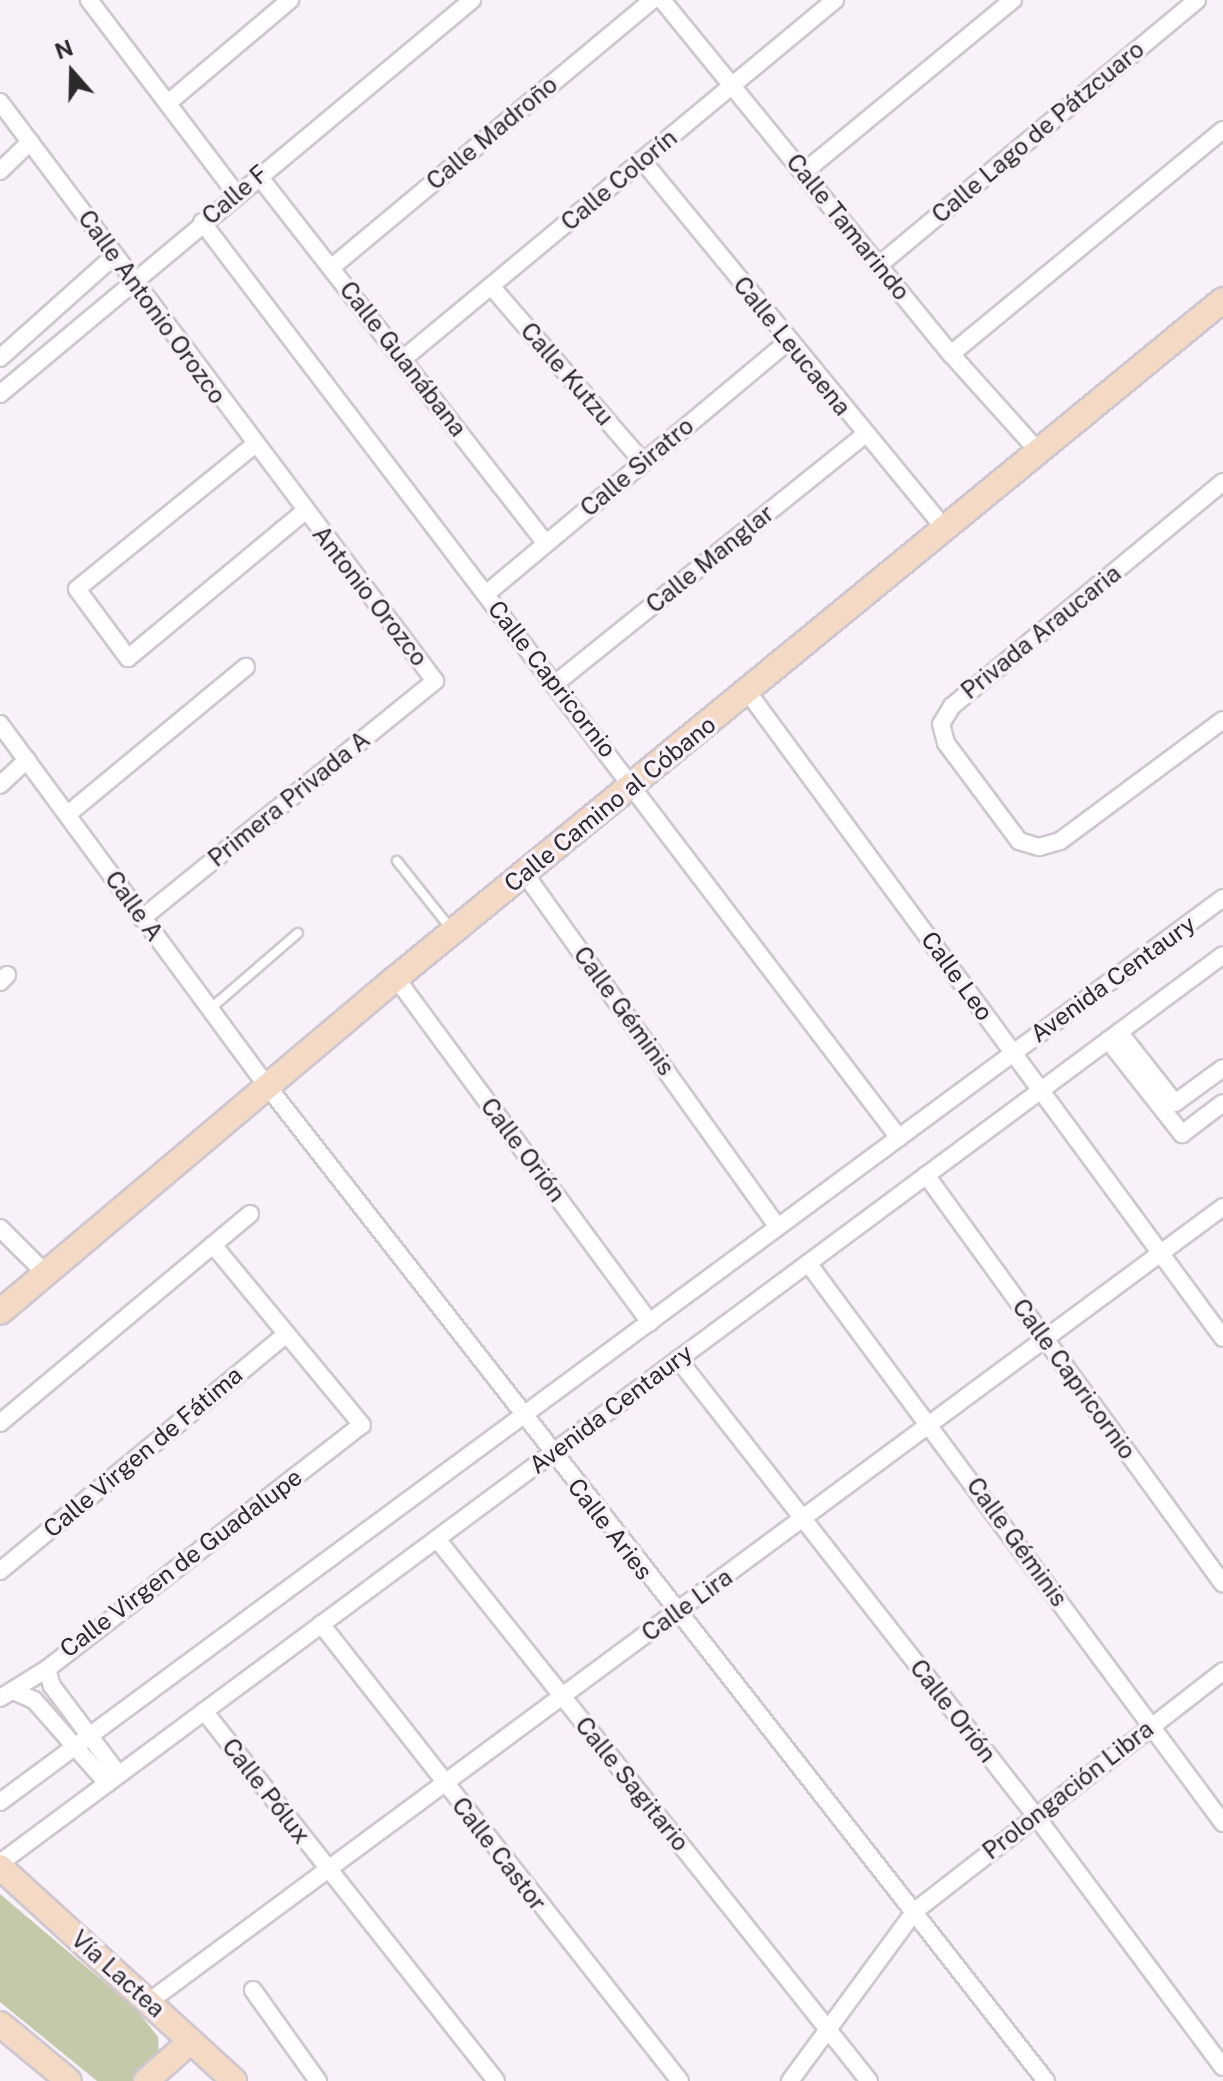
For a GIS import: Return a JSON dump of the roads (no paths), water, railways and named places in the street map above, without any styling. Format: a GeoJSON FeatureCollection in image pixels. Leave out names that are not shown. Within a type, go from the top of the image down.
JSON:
{"type":"FeatureCollection","features":[{"type":"Feature","properties":{"kind":"street"},"geometry":{"type":"LineString","coordinates":[[168,103],[290,0]]}},
{"type":"Feature","properties":{"kind":"street","name":"Calle F"},"geometry":{"type":"LineString","coordinates":[[0,394],[132,280],[472,0]]}},
{"type":"Feature","properties":{"kind":"street","name":"Calle Madroño"},"geometry":{"type":"LineString","coordinates":[[332,267],[652,0]]}},
{"type":"Feature","properties":{"kind":"street","name":"Calle Tamarindo"},"geometry":{"type":"LineString","coordinates":[[662,0],[951,354],[1037,450]]}},
{"type":"Feature","properties":{"kind":"street","name":"Calle Colorín"},"geometry":{"type":"LineString","coordinates":[[403,359],[835,0]]}},
{"type":"Feature","properties":{"kind":"street"},"geometry":{"type":"LineString","coordinates":[[804,172],[1013,0]]}},
{"type":"Feature","properties":{"kind":"street","name":"Calle Lago de Pátzcuaro"},"geometry":{"type":"LineString","coordinates":[[879,265],[1197,0]]}},
{"type":"Feature","properties":{"kind":"street"},"geometry":{"type":"LineString","coordinates":[[98,3],[236,194]]}},
{"type":"Feature","properties":{"kind":"street","name":"Calle Antonio Orozco"},"geometry":{"type":"LineString","coordinates":[[0,102],[304,512]]}},
{"type":"Feature","properties":{"kind":"street"},"geometry":{"type":"LineString","coordinates":[[951,354],[1223,130]]}},
{"type":"Feature","properties":{"kind":"street"},"geometry":{"type":"LineString","coordinates":[[0,171],[30,142]]}},
{"type":"Feature","properties":{"kind":"street","name":"Calle Leucaena"},"geometry":{"type":"LineString","coordinates":[[642,160],[864,435],[945,529]]}},
{"type":"Feature","properties":{"kind":"street","name":"Calle Guanábana"},"geometry":{"type":"LineString","coordinates":[[258,175],[546,544]]}},
{"type":"Feature","properties":{"kind":"street","name":"Calle Capricornio"},"geometry":{"type":"LineString","coordinates":[[202,222],[634,784],[899,1138]]}},
{"type":"Feature","properties":{"kind":"street"},"geometry":{"type":"LineString","coordinates":[[0,358],[114,256]]}},
{"type":"Feature","properties":{"kind":"street","name":"Calle Kutzu"},"geometry":{"type":"LineString","coordinates":[[491,286],[643,462]]}},
{"type":"Feature","properties":{"kind":"street","name":"Calle Camino al Cóbano"},"geometry":{"type":"LineString","coordinates":[[0,1312],[396,978],[1223,300]]}},
{"type":"Feature","properties":{"kind":"street","name":"Calle Siratro"},"geometry":{"type":"LineString","coordinates":[[486,594],[789,341]]}},
{"type":"Feature","properties":{"kind":"street","name":"Calle Manglar"},"geometry":{"type":"LineString","coordinates":[[556,683],[864,435]]}},
{"type":"Feature","properties":{"kind":"street"},"geometry":{"type":"LineString","coordinates":[[253,446],[77,589],[128,658],[304,512]]}},
{"type":"Feature","properties":{"kind":"street","name":"Privada Araucaria"},"geometry":{"type":"LineString","coordinates":[[1223,482],[952,706],[941,724],[946,743],[1019,841],[1039,847],[1060,841],[1223,720]]}},
{"type":"Feature","properties":{"kind":"street","name":"Antonio Orozco"},"geometry":{"type":"LineString","coordinates":[[304,512],[435,681]]}},
{"type":"Feature","properties":{"kind":"street"},"geometry":{"type":"LineString","coordinates":[[68,814],[246,667]]}},
{"type":"Feature","properties":{"kind":"street","name":"Primera Privada A"},"geometry":{"type":"LineString","coordinates":[[142,918],[435,681]]}},
{"type":"Feature","properties":{"kind":"street","name":"Calle Leo"},"geometry":{"type":"LineString","coordinates":[[747,691],[1223,1338]]}},
{"type":"Feature","properties":{"kind":"street","name":"Calle A"},"geometry":{"type":"LineString","coordinates":[[0,724],[268,1087]]}},
{"type":"Feature","properties":{"kind":"street"},"geometry":{"type":"LineString","coordinates":[[0,785],[27,760]]}},
{"type":"Feature","properties":{"kind":"street","name":"Calle Géminis"},"geometry":{"type":"LineString","coordinates":[[525,874],[778,1227]]}},
{"type":"Feature","properties":{"kind":"street","name":"Avenida Centaury"},"geometry":{"type":"LineString","coordinates":[[0,1802],[1223,898]]}},
{"type":"Feature","properties":{"kind":"street","name":"Avenida Centaury"},"geometry":{"type":"LineString","coordinates":[[0,1865],[1223,955]]}},
{"type":"Feature","properties":{"kind":"street","name":"Calle Orión"},"geometry":{"type":"LineString","coordinates":[[396,978],[650,1322]]}},
{"type":"Feature","properties":{"kind":"street"},"geometry":{"type":"LineString","coordinates":[[1114,1036],[1175,1103],[1223,1068]]}},
{"type":"Feature","properties":{"kind":"street"},"geometry":{"type":"LineString","coordinates":[[1114,1036],[1182,1134],[1223,1103]]}},
{"type":"Feature","properties":{"kind":"street","name":"Calle Aries"},"geometry":{"type":"LineString","coordinates":[[268,1087],[676,1614],[915,1911],[1046,2081]]}},
{"type":"Feature","properties":{"kind":"street","name":"Calle Capricornio"},"geometry":{"type":"LineString","coordinates":[[926,1175],[1223,1584]]}},
{"type":"Feature","properties":{"kind":"street","name":"Calle Lira"},"geometry":{"type":"LineString","coordinates":[[150,2001],[1223,1207]]}},
{"type":"Feature","properties":{"kind":"street"},"geometry":{"type":"LineString","coordinates":[[0,1423],[250,1214]]}},
{"type":"Feature","properties":{"kind":"street"},"geometry":{"type":"LineString","coordinates":[[0,1228],[46,1274]]}},
{"type":"Feature","properties":{"kind":"street"},"geometry":{"type":"LineString","coordinates":[[213,1245],[286,1334]]}},
{"type":"Feature","properties":{"kind":"street","name":"Calle Géminis"},"geometry":{"type":"LineString","coordinates":[[808,1263],[931,1423],[1223,1823]]}},
{"type":"Feature","properties":{"kind":"street","name":"Calle Virgen de Guadalupe"},"geometry":{"type":"LineString","coordinates":[[7,1695],[47,1669],[362,1425],[286,1334]]}},
{"type":"Feature","properties":{"kind":"street","name":"Calle Virgen de Fátima"},"geometry":{"type":"LineString","coordinates":[[0,1571],[286,1334]]}},
{"type":"Feature","properties":{"kind":"street","name":"Calle Orión"},"geometry":{"type":"LineString","coordinates":[[678,1359],[1035,1815],[1223,2067]]}},
{"type":"Feature","properties":{"kind":"street","name":"Calle Sagitario"},"geometry":{"type":"LineString","coordinates":[[437,1539],[869,2081]]}},
{"type":"Feature","properties":{"kind":"street","name":"Calle Castor"},"geometry":{"type":"LineString","coordinates":[[321,1624],[443,1784],[680,2081]]}},
{"type":"Feature","properties":{"kind":"street"},"geometry":{"type":"LineString","coordinates":[[47,1669],[52,1686],[89,1736],[113,1779]]}},
{"type":"Feature","properties":{"kind":"street","name":"Prolongación Libra"},"geometry":{"type":"LineString","coordinates":[[790,2081],[915,1911],[1223,1671]]}},
{"type":"Feature","properties":{"kind":"street"},"geometry":{"type":"LineString","coordinates":[[7,1695],[34,1700],[75,1747],[113,1779]]}},
{"type":"Feature","properties":{"kind":"street","name":"Calle Pólux"},"geometry":{"type":"LineString","coordinates":[[204,1711],[327,1871],[496,2081]]}},
{"type":"Feature","properties":{"kind":"street","name":"Vía Lactea"},"geometry":{"type":"LineString","coordinates":[[0,1865],[234,2081]]}},
{"type":"Feature","properties":{"kind":"street"},"geometry":{"type":"LineString","coordinates":[[253,1990],[318,2081]]}},
{"type":"Feature","properties":{"kind":"street"},"geometry":{"type":"LineString","coordinates":[[0,2024],[69,2081]]}},
{"type":"Feature","properties":{"kind":"street"},"geometry":{"type":"LineString","coordinates":[[146,2081],[190,2042]]}},
{"type":"Feature","properties":{"kind":"lane"},"geometry":{"type":"LineString","coordinates":[[397,861],[453,932]]}},
{"type":"Feature","properties":{"kind":"lane"},"geometry":{"type":"LineString","coordinates":[[210,1009],[298,933]]}}]}
